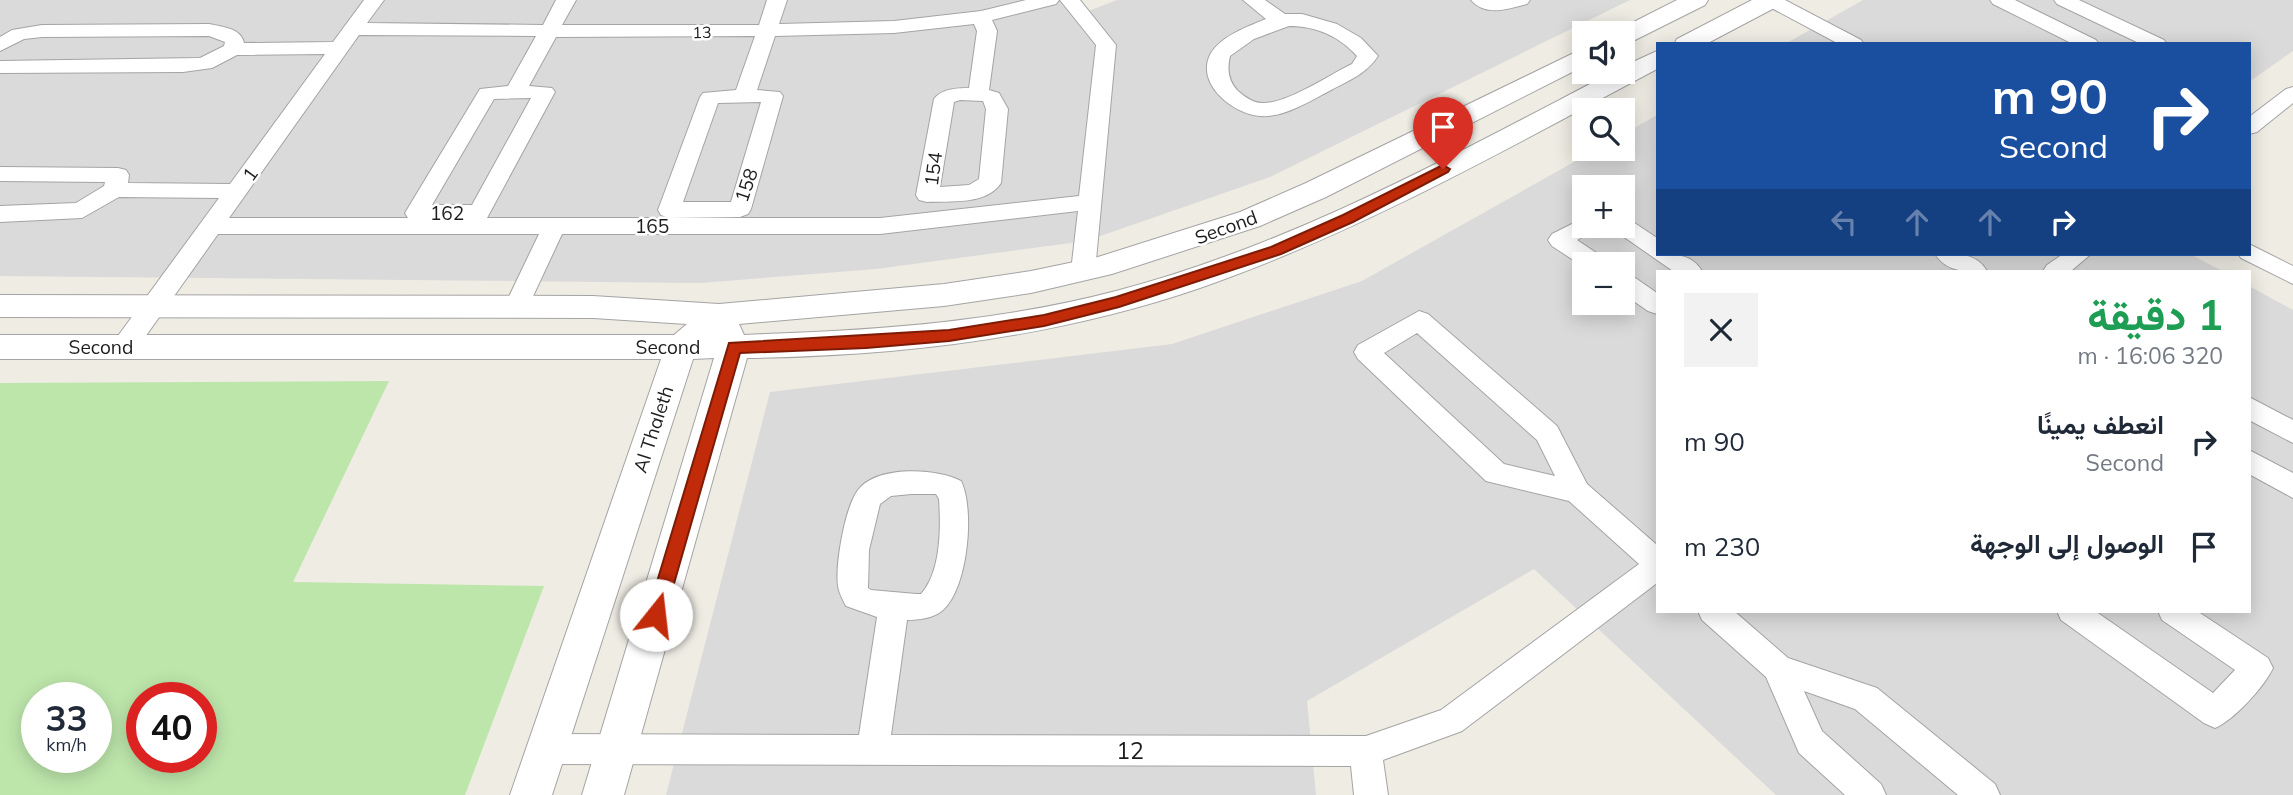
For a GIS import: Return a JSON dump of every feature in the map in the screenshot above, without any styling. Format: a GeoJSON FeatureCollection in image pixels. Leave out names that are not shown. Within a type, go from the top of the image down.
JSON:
{"type":"FeatureCollection","features":[{"type":"Feature","properties":{"kind":"street","name":"1"},"geometry":{"type":"LineString","coordinates":[[124,347],[374,0]]}},
{"type":"Feature","properties":{"kind":"street"},"geometry":{"type":"LineString","coordinates":[[515,93],[566,0]]}},
{"type":"Feature","properties":{"kind":"street"},"geometry":{"type":"LineString","coordinates":[[744,97],[777,0]]}},
{"type":"Feature","properties":{"kind":"street","name":"13"},"geometry":{"type":"LineString","coordinates":[[0,67],[205,64],[233,49],[347,39],[549,31],[894,27],[981,17],[1049,0]]}},
{"type":"Feature","properties":{"kind":"street"},"geometry":{"type":"LineString","coordinates":[[1070,0],[1105,45],[1083,271]]}},
{"type":"Feature","properties":{"kind":"street"},"geometry":{"type":"LineString","coordinates":[[1252,0],[1281,21],[1326,24],[1356,41],[1368,56],[1359,68],[1286,102],[1269,109],[1249,108],[1227,93],[1219,78],[1219,56],[1228,45],[1281,21]]}},
{"type":"Feature","properties":{"kind":"street"},"geometry":{"type":"LineString","coordinates":[[1481,0],[1495,6],[1520,0]]}},
{"type":"Feature","properties":{"kind":"street"},"geometry":{"type":"LineString","coordinates":[[1635,30],[1696,0]]}},
{"type":"Feature","properties":{"kind":"street"},"geometry":{"type":"LineString","coordinates":[[1690,42],[1771,0],[1850,42]]}},
{"type":"Feature","properties":{"kind":"street"},"geometry":{"type":"LineString","coordinates":[[2000,0],[2085,42]]}},
{"type":"Feature","properties":{"kind":"street"},"geometry":{"type":"LineString","coordinates":[[2064,0],[2153,42]]}},
{"type":"Feature","properties":{"kind":"street"},"geometry":{"type":"LineString","coordinates":[[978,94],[987,31],[981,17]]}},
{"type":"Feature","properties":{"kind":"street"},"geometry":{"type":"LineString","coordinates":[[0,45],[19,34],[42,31],[209,30],[227,34],[235,40],[233,49]]}},
{"type":"Feature","properties":{"kind":"street","name":"Second"},"geometry":{"type":"LineString","coordinates":[[0,306],[593,307],[727,331],[866,342],[949,335],[1044,320],[1189,281],[1276,250],[1348,218],[1656,60]]}},
{"type":"Feature","properties":{"kind":"street","name":"Second"},"geometry":{"type":"LineString","coordinates":[[727,331],[1083,271],[1177,244],[1250,219],[1317,190],[1572,62]]}},
{"type":"Feature","properties":{"kind":"street","name":"162"},"geometry":{"type":"LineString","coordinates":[[545,92],[479,213],[416,214],[488,93],[515,93],[545,92]]}},
{"type":"Feature","properties":{"kind":"street"},"geometry":{"type":"LineString","coordinates":[[2258,108],[2293,93]]}},
{"type":"Feature","properties":{"kind":"street","name":"154"},"geometry":{"type":"LineString","coordinates":[[957,94],[978,94],[992,97],[997,109],[990,183],[973,192],[927,194],[944,99],[957,94]]}},
{"type":"Feature","properties":{"kind":"street","name":"158"},"geometry":{"type":"LineString","coordinates":[[773,96],[740,209],[669,210],[710,97],[744,97],[773,96]]}},
{"type":"Feature","properties":{"kind":"street"},"geometry":{"type":"LineString","coordinates":[[0,174],[118,175],[115,190]]}},
{"type":"Feature","properties":{"kind":"street"},"geometry":{"type":"LineString","coordinates":[[0,214],[59,214],[82,210],[115,190],[238,191]]}},
{"type":"Feature","properties":{"kind":"street","name":"165"},"geometry":{"type":"LineString","coordinates":[[212,226],[880,226],[1090,202]]}},
{"type":"Feature","properties":{"kind":"street"},"geometry":{"type":"LineString","coordinates":[[516,307],[554,226]]}},
{"type":"Feature","properties":{"kind":"street"},"geometry":{"type":"LineString","coordinates":[[1572,233],[1560,240],[1578,252]]}},
{"type":"Feature","properties":{"kind":"street"},"geometry":{"type":"LineString","coordinates":[[1635,234],[1656,248]]}},
{"type":"Feature","properties":{"kind":"street"},"geometry":{"type":"LineString","coordinates":[[2251,253],[2293,276]]}},
{"type":"Feature","properties":{"kind":"street"},"geometry":{"type":"LineString","coordinates":[[1667,256],[1688,270]]}},
{"type":"Feature","properties":{"kind":"street"},"geometry":{"type":"LineString","coordinates":[[1950,256],[1973,270]]}},
{"type":"Feature","properties":{"kind":"street"},"geometry":{"type":"LineString","coordinates":[[2056,270],[2076,256]]}},
{"type":"Feature","properties":{"kind":"street"},"geometry":{"type":"LineString","coordinates":[[1635,290],[1656,303]]}},
{"type":"Feature","properties":{"kind":"street"},"geometry":{"type":"LineString","coordinates":[[1577,492],[1496,473],[1367,352],[1419,320],[1547,433],[1577,492],[1656,561]]}},
{"type":"Feature","properties":{"kind":"street"},"geometry":{"type":"LineString","coordinates":[[681,347],[727,331]]}},
{"type":"Feature","properties":{"kind":"street"},"geometry":{"type":"LineString","coordinates":[[603,795],[727,331]]}},
{"type":"Feature","properties":{"kind":"street","name":"Second"},"geometry":{"type":"LineString","coordinates":[[0,347],[681,347]]}},
{"type":"Feature","properties":{"kind":"street","name":"Al Thaleth"},"geometry":{"type":"LineString","coordinates":[[531,795],[681,347]]}},
{"type":"Feature","properties":{"kind":"street"},"geometry":{"type":"LineString","coordinates":[[2251,408],[2293,433]]}},
{"type":"Feature","properties":{"kind":"street"},"geometry":{"type":"LineString","coordinates":[[2251,462],[2293,487]]}},
{"type":"Feature","properties":{"kind":"street"},"geometry":{"type":"LineString","coordinates":[[940,482],[948,485],[954,505],[948,578],[931,603],[894,607],[865,602],[857,597],[851,587],[850,580],[868,498],[877,488],[886,485],[940,482]]}},
{"type":"Feature","properties":{"kind":"street","name":"12"},"geometry":{"type":"LineString","coordinates":[[547,749],[1366,751],[1451,721],[1656,568]]}},
{"type":"Feature","properties":{"kind":"street"},"geometry":{"type":"LineString","coordinates":[[873,749],[894,607]]}},
{"type":"Feature","properties":{"kind":"street"},"geometry":{"type":"LineString","coordinates":[[1715,613],[1778,668],[1866,698],[1983,795]]}},
{"type":"Feature","properties":{"kind":"street"},"geometry":{"type":"LineString","coordinates":[[2075,613],[2215,713],[2257,668],[2176,613]]}},
{"type":"Feature","properties":{"kind":"street"},"geometry":{"type":"LineString","coordinates":[[1778,668],[1810,742],[1869,795]]}},
{"type":"Feature","properties":{"kind":"street"},"geometry":{"type":"LineString","coordinates":[[1366,751],[1371,795]]}},
{"type":"Feature","properties":{"kind":"shaded area"},"geometry":{"type":"Polygon","coordinates":[[[0,0],[1061,0],[1078,15],[1117,0],[1630,0],[1587,21],[1572,21],[1572,29],[1270,177],[1086,241],[876,269],[700,283],[0,276],[0,0]]]}},
{"type":"Feature","properties":{"kind":"shaded area"},"geometry":{"type":"Polygon","coordinates":[[[1863,0],[2293,0],[2293,51],[2251,81],[2251,42],[1789,42],[1863,0]]]}},
{"type":"Feature","properties":{"kind":"shaded area"},"geometry":{"type":"Polygon","coordinates":[[[1656,116],[1656,256],[2194,256],[2220,270],[1656,270],[1656,613],[2251,613],[2251,287],[2293,310],[2293,795],[1776,795],[1534,569],[1307,701],[1316,795],[666,795],[770,392],[1172,344],[1362,281],[1576,161],[1635,161],[1635,128],[1656,116]]]}},
{"type":"Feature","properties":{"kind":"green space"},"geometry":{"type":"Polygon","coordinates":[[[389,381],[293,582],[544,586],[465,795],[0,795],[0,383],[389,381]]]}},
{"type":"Feature","properties":{"kind":"route"},"geometry":{"type":"LineString","coordinates":[[656,615],[734,347],[866,342],[949,335],[1044,320],[1119,302],[1276,250],[1348,218],[1443,169]]}}]}
